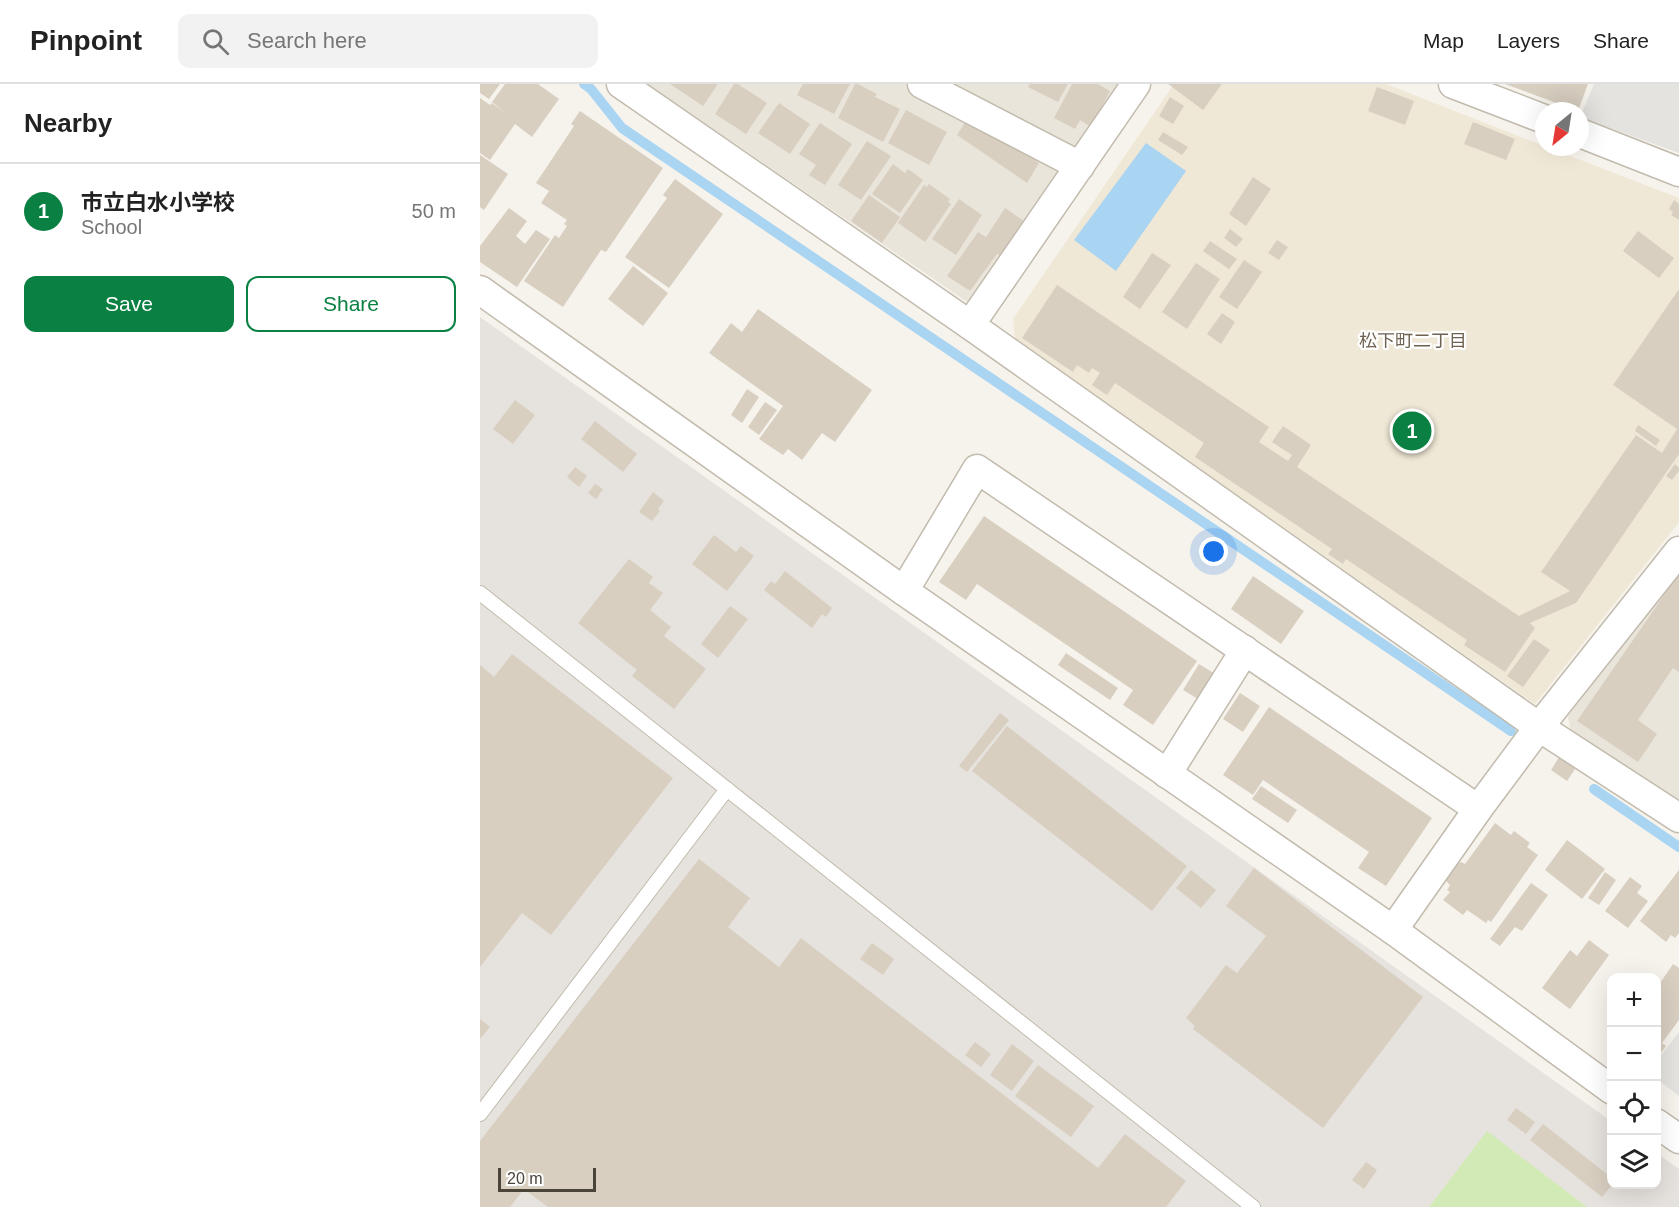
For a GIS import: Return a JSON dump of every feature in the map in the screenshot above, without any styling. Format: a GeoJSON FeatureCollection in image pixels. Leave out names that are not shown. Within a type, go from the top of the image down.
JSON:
{"type":"FeatureCollection","features":[{"type":"Feature","properties":{"kind":"street"},"geometry":{"type":"LineString","coordinates":[[621,84],[970,325],[1539,727],[1679,818]]}},
{"type":"Feature","properties":{"kind":"street"},"geometry":{"type":"LineString","coordinates":[[922,84],[1080,166]]}},
{"type":"Feature","properties":{"kind":"street"},"geometry":{"type":"LineString","coordinates":[[970,325],[1136,84]]}},
{"type":"Feature","properties":{"kind":"street"},"geometry":{"type":"LineString","coordinates":[[1453,84],[1535,116]]}},
{"type":"Feature","properties":{"kind":"street"},"geometry":{"type":"LineString","coordinates":[[1589,137],[1679,172]]}},
{"type":"Feature","properties":{"kind":"street"},"geometry":{"type":"LineString","coordinates":[[480,290],[904,591],[1394,930],[1607,1087]]}},
{"type":"Feature","properties":{"kind":"street"},"geometry":{"type":"LineString","coordinates":[[904,591],[977,469],[1478,809]]}},
{"type":"Feature","properties":{"kind":"street"},"geometry":{"type":"LineString","coordinates":[[1394,930],[1478,809],[1539,727],[1679,551]]}},
{"type":"Feature","properties":{"kind":"street"},"geometry":{"type":"LineString","coordinates":[[1167,774],[1245,650]]}},
{"type":"Feature","properties":{"kind":"street"},"geometry":{"type":"LineString","coordinates":[[1661,1126],[1679,1139]]}},
{"type":"Feature","properties":{"kind":"lane"},"geometry":{"type":"LineString","coordinates":[[480,593],[1253,1207]]}},
{"type":"Feature","properties":{"kind":"lane"},"geometry":{"type":"LineString","coordinates":[[480,1114],[727,789]]}},
{"type":"Feature","properties":{"kind":"shaded area"},"geometry":{"type":"Polygon","coordinates":[[[647,84],[1123,84],[969,303],[647,84]]]}},
{"type":"Feature","properties":{"kind":"shaded area"},"geometry":{"type":"Polygon","coordinates":[[[1174,84],[1386,84],[1535,142],[1535,156],[1570,156],[1679,198],[1679,522],[1535,704],[1015,339],[1013,319],[1174,84]]]}},
{"type":"Feature","properties":{"kind":"shaded area"},"geometry":{"type":"Polygon","coordinates":[[[1594,84],[1679,84],[1679,153],[1589,120],[1589,102],[1586,102],[1594,84]]]}},
{"type":"Feature","properties":{"kind":"shaded area"},"geometry":{"type":"Polygon","coordinates":[[[480,317],[1607,1118],[1607,1189],[1661,1189],[1661,1156],[1679,1169],[1679,1207],[480,1207],[480,317]]]}},
{"type":"Feature","properties":{"kind":"shaded area"},"geometry":{"type":"Polygon","coordinates":[[[1679,574],[1679,804],[1571,733],[1568,716],[1679,574]]]}},
{"type":"Feature","properties":{"kind":"shaded area"},"geometry":{"type":"Polygon","coordinates":[[[1679,1032],[1679,1096],[1661,1082],[1661,1055],[1679,1032]]]}},
{"type":"Feature","properties":{"kind":"green space"},"geometry":{"type":"Polygon","coordinates":[[[1487,1131],[1587,1207],[1429,1207],[1487,1131]]]}},
{"type":"Feature","properties":{"kind":"water"},"geometry":{"type":"Polygon","coordinates":[[[1146,143],[1186,171],[1116,271],[1074,240],[1146,143]]]}},
{"type":"Feature","properties":{"kind":"building"},"geometry":{"type":"Polygon","coordinates":[[[480,84],[500,84],[489,99],[480,93],[480,84]]]}},
{"type":"Feature","properties":{"kind":"building"},"geometry":{"type":"Polygon","coordinates":[[[505,84],[538,84],[559,99],[532,137],[515,124],[490,160],[480,153],[480,98],[490,105],[492,103],[507,114],[492,102],[505,84]]]}},
{"type":"Feature","properties":{"kind":"building"},"geometry":{"type":"Polygon","coordinates":[[[670,84],[718,84],[703,106],[670,84]]]}},
{"type":"Feature","properties":{"kind":"building"},"geometry":{"type":"Polygon","coordinates":[[[734,84],[738,84],[767,103],[746,134],[715,114],[734,84]]]}},
{"type":"Feature","properties":{"kind":"building"},"geometry":{"type":"Polygon","coordinates":[[[803,84],[850,84],[834,114],[797,95],[803,84]]]}},
{"type":"Feature","properties":{"kind":"building"},"geometry":{"type":"Polygon","coordinates":[[[855,84],[877,94],[875,97],[900,109],[883,142],[838,118],[855,84]]]}},
{"type":"Feature","properties":{"kind":"building"},"geometry":{"type":"Polygon","coordinates":[[[1030,84],[1068,84],[1058,102],[1028,87],[1030,84]]]}},
{"type":"Feature","properties":{"kind":"building"},"geometry":{"type":"Polygon","coordinates":[[[1072,84],[1098,84],[1110,91],[1091,127],[1080,120],[1075,129],[1054,118],[1072,84]]]}},
{"type":"Feature","properties":{"kind":"building"},"geometry":{"type":"Polygon","coordinates":[[[1168,84],[1222,84],[1203,110],[1168,84]]]}},
{"type":"Feature","properties":{"kind":"building"},"geometry":{"type":"Polygon","coordinates":[[[1505,84],[1588,84],[1581,102],[1554,102],[1505,84]]]}},
{"type":"Feature","properties":{"kind":"building"},"geometry":{"type":"Polygon","coordinates":[[[1377,87],[1414,101],[1405,125],[1368,111],[1377,87]]]}},
{"type":"Feature","properties":{"kind":"building"},"geometry":{"type":"Polygon","coordinates":[[[1170,97],[1184,106],[1173,124],[1159,116],[1170,97]]]}},
{"type":"Feature","properties":{"kind":"building"},"geometry":{"type":"Polygon","coordinates":[[[779,103],[810,124],[790,154],[758,133],[779,103]]]}},
{"type":"Feature","properties":{"kind":"building"},"geometry":{"type":"Polygon","coordinates":[[[906,110],[947,132],[929,165],[888,143],[906,110]]]}},
{"type":"Feature","properties":{"kind":"building"},"geometry":{"type":"Polygon","coordinates":[[[580,111],[663,168],[606,252],[601,250],[563,307],[524,281],[555,235],[559,238],[567,226],[564,224],[567,220],[541,203],[549,191],[536,183],[574,126],[571,124],[580,111]]]}},
{"type":"Feature","properties":{"kind":"building"},"geometry":{"type":"Polygon","coordinates":[[[969,116],[1039,163],[1027,183],[957,135],[969,116]]]}},
{"type":"Feature","properties":{"kind":"building"},"geometry":{"type":"Polygon","coordinates":[[[1473,122],[1515,139],[1506,160],[1464,144],[1473,122]]]}},
{"type":"Feature","properties":{"kind":"building"},"geometry":{"type":"Polygon","coordinates":[[[820,123],[852,144],[825,185],[809,175],[816,165],[799,154],[820,123]]]}},
{"type":"Feature","properties":{"kind":"building"},"geometry":{"type":"Polygon","coordinates":[[[1163,132],[1188,147],[1182,155],[1158,140],[1163,132]]]}},
{"type":"Feature","properties":{"kind":"building"},"geometry":{"type":"Polygon","coordinates":[[[867,141],[891,156],[861,200],[838,185],[867,141]]]}},
{"type":"Feature","properties":{"kind":"building"},"geometry":{"type":"Polygon","coordinates":[[[480,155],[508,174],[484,210],[480,207],[480,155]]]}},
{"type":"Feature","properties":{"kind":"building"},"geometry":{"type":"Polygon","coordinates":[[[893,164],[905,173],[908,169],[923,180],[900,213],[872,194],[893,164]]]}},
{"type":"Feature","properties":{"kind":"building"},"geometry":{"type":"Polygon","coordinates":[[[1253,177],[1271,189],[1246,226],[1229,214],[1253,177]]]}},
{"type":"Feature","properties":{"kind":"building"},"geometry":{"type":"Polygon","coordinates":[[[675,179],[723,214],[669,288],[625,257],[667,198],[663,195],[675,179]]]}},
{"type":"Feature","properties":{"kind":"building"},"geometry":{"type":"Polygon","coordinates":[[[929,184],[950,199],[948,202],[951,204],[925,242],[898,223],[924,185],[927,187],[929,184]]]}},
{"type":"Feature","properties":{"kind":"building"},"geometry":{"type":"Polygon","coordinates":[[[869,195],[900,217],[882,243],[851,221],[869,195]]]}},
{"type":"Feature","properties":{"kind":"building"},"geometry":{"type":"Polygon","coordinates":[[[959,199],[982,215],[956,255],[932,239],[959,199]]]}},
{"type":"Feature","properties":{"kind":"building"},"geometry":{"type":"Polygon","coordinates":[[[1674,200],[1679,204],[1679,220],[1671,215],[1673,212],[1669,209],[1674,200]]]}},
{"type":"Feature","properties":{"kind":"building"},"geometry":{"type":"Polygon","coordinates":[[[509,208],[527,221],[516,236],[525,244],[536,230],[550,239],[517,287],[480,262],[480,246],[509,208]]]}},
{"type":"Feature","properties":{"kind":"building"},"geometry":{"type":"Polygon","coordinates":[[[1005,208],[1024,221],[1001,256],[997,254],[970,291],[947,276],[978,232],[986,237],[1005,208]]]}},
{"type":"Feature","properties":{"kind":"building"},"geometry":{"type":"Polygon","coordinates":[[[1230,229],[1243,239],[1236,247],[1224,238],[1230,229]]]}},
{"type":"Feature","properties":{"kind":"building"},"geometry":{"type":"Polygon","coordinates":[[[1638,231],[1674,258],[1659,278],[1623,251],[1638,231]]]}},
{"type":"Feature","properties":{"kind":"building"},"geometry":{"type":"Polygon","coordinates":[[[1277,240],[1288,247],[1279,260],[1268,253],[1277,240]]]}},
{"type":"Feature","properties":{"kind":"building"},"geometry":{"type":"Polygon","coordinates":[[[1210,241],[1237,259],[1229,269],[1203,251],[1210,241]]]}},
{"type":"Feature","properties":{"kind":"building"},"geometry":{"type":"Polygon","coordinates":[[[1152,253],[1171,265],[1140,309],[1123,297],[1152,253]]]}},
{"type":"Feature","properties":{"kind":"building"},"geometry":{"type":"Polygon","coordinates":[[[1244,260],[1262,272],[1237,309],[1219,297],[1244,260]]]}},
{"type":"Feature","properties":{"kind":"building"},"geometry":{"type":"Polygon","coordinates":[[[1196,263],[1220,279],[1187,329],[1162,312],[1196,263]]]}},
{"type":"Feature","properties":{"kind":"building"},"geometry":{"type":"Polygon","coordinates":[[[633,266],[668,293],[643,326],[608,299],[633,266]]]}},
{"type":"Feature","properties":{"kind":"building"},"geometry":{"type":"Polygon","coordinates":[[[1057,285],[1269,427],[1259,442],[1288,461],[1292,455],[1272,442],[1283,426],[1311,445],[1297,467],[1519,616],[1570,591],[1541,572],[1636,435],[1662,453],[1677,429],[1613,385],[1679,289],[1679,454],[1576,603],[1530,623],[1535,628],[1505,672],[1464,645],[1467,640],[1346,559],[1343,564],[1328,554],[1332,549],[1195,457],[1204,443],[1115,383],[1107,395],[1092,385],[1100,373],[1092,368],[1089,373],[1077,365],[1073,372],[1022,338],[1057,285]]]}},
{"type":"Feature","properties":{"kind":"building"},"geometry":{"type":"Polygon","coordinates":[[[758,309],[872,390],[835,442],[822,433],[802,460],[788,449],[783,455],[759,439],[783,406],[709,353],[731,323],[742,332],[758,309]]]}},
{"type":"Feature","properties":{"kind":"building"},"geometry":{"type":"Polygon","coordinates":[[[1222,313],[1235,322],[1221,344],[1207,334],[1222,313]]]}},
{"type":"Feature","properties":{"kind":"building"},"geometry":{"type":"Polygon","coordinates":[[[747,389],[759,397],[742,423],[731,415],[747,389]]]}},
{"type":"Feature","properties":{"kind":"building"},"geometry":{"type":"Polygon","coordinates":[[[515,400],[535,415],[513,444],[493,429],[515,400]]]}},
{"type":"Feature","properties":{"kind":"building"},"geometry":{"type":"Polygon","coordinates":[[[765,402],[777,410],[759,435],[748,427],[765,402]]]}},
{"type":"Feature","properties":{"kind":"building"},"geometry":{"type":"Polygon","coordinates":[[[595,421],[637,454],[623,472],[581,439],[595,421]]]}},
{"type":"Feature","properties":{"kind":"building"},"geometry":{"type":"Polygon","coordinates":[[[1638,425],[1660,440],[1656,446],[1635,431],[1638,425]]]}},
{"type":"Feature","properties":{"kind":"building"},"geometry":{"type":"Polygon","coordinates":[[[1675,464],[1679,471],[1672,480],[1666,476],[1675,464]]]}},
{"type":"Feature","properties":{"kind":"building"},"geometry":{"type":"Polygon","coordinates":[[[575,467],[587,476],[579,487],[567,477],[575,467]]]}},
{"type":"Feature","properties":{"kind":"building"},"geometry":{"type":"Polygon","coordinates":[[[595,484],[603,489],[596,499],[588,493],[595,484]]]}},
{"type":"Feature","properties":{"kind":"building"},"geometry":{"type":"Polygon","coordinates":[[[653,492],[664,501],[652,521],[639,512],[653,492]]]}},
{"type":"Feature","properties":{"kind":"building"},"geometry":{"type":"Polygon","coordinates":[[[984,516],[1197,661],[1153,725],[1123,705],[1133,690],[977,584],[966,600],[939,582],[984,516]]]}},
{"type":"Feature","properties":{"kind":"building"},"geometry":{"type":"Polygon","coordinates":[[[714,535],[736,552],[741,546],[754,556],[727,591],[692,564],[714,535]]]}},
{"type":"Feature","properties":{"kind":"building"},"geometry":{"type":"Polygon","coordinates":[[[629,559],[653,577],[649,583],[663,593],[650,610],[671,627],[664,636],[706,669],[674,709],[632,676],[637,670],[578,623],[629,559]]]}},
{"type":"Feature","properties":{"kind":"building"},"geometry":{"type":"Polygon","coordinates":[[[785,571],[832,608],[826,617],[822,614],[812,628],[764,590],[771,581],[775,584],[785,571]]]}},
{"type":"Feature","properties":{"kind":"building"},"geometry":{"type":"Polygon","coordinates":[[[1678,575],[1679,672],[1673,668],[1638,720],[1657,734],[1638,762],[1577,721],[1678,575]]]}},
{"type":"Feature","properties":{"kind":"building"},"geometry":{"type":"Polygon","coordinates":[[[1253,576],[1304,611],[1281,644],[1231,609],[1253,576]]]}},
{"type":"Feature","properties":{"kind":"building"},"geometry":{"type":"Polygon","coordinates":[[[730,606],[748,619],[718,658],[701,644],[730,606]]]}},
{"type":"Feature","properties":{"kind":"building"},"geometry":{"type":"Polygon","coordinates":[[[1534,639],[1550,650],[1523,687],[1507,676],[1534,639]]]}},
{"type":"Feature","properties":{"kind":"building"},"geometry":{"type":"Polygon","coordinates":[[[1066,653],[1118,688],[1110,700],[1058,665],[1066,653]]]}},
{"type":"Feature","properties":{"kind":"building"},"geometry":{"type":"Polygon","coordinates":[[[512,654],[673,778],[551,935],[522,913],[480,967],[480,665],[494,677],[512,654]]]}},
{"type":"Feature","properties":{"kind":"building"},"geometry":{"type":"Polygon","coordinates":[[[1199,664],[1220,677],[1203,702],[1183,690],[1199,664]]]}},
{"type":"Feature","properties":{"kind":"building"},"geometry":{"type":"Polygon","coordinates":[[[1240,693],[1260,706],[1243,732],[1223,719],[1240,693]]]}},
{"type":"Feature","properties":{"kind":"building"},"geometry":{"type":"Polygon","coordinates":[[[1269,707],[1432,818],[1386,886],[1358,868],[1369,852],[1263,780],[1253,795],[1223,775],[1269,707]]]}},
{"type":"Feature","properties":{"kind":"building"},"geometry":{"type":"Polygon","coordinates":[[[1000,713],[1009,720],[967,772],[959,766],[1000,713]]]}},
{"type":"Feature","properties":{"kind":"building"},"geometry":{"type":"Polygon","coordinates":[[[1007,726],[1187,866],[1152,911],[972,771],[1007,726]]]}},
{"type":"Feature","properties":{"kind":"building"},"geometry":{"type":"Polygon","coordinates":[[[1561,754],[1577,766],[1567,781],[1551,770],[1561,754]]]}},
{"type":"Feature","properties":{"kind":"building"},"geometry":{"type":"Polygon","coordinates":[[[1261,786],[1297,810],[1288,823],[1252,799],[1261,786]]]}},
{"type":"Feature","properties":{"kind":"building"},"geometry":{"type":"Polygon","coordinates":[[[1495,823],[1511,835],[1514,831],[1530,843],[1527,847],[1538,855],[1491,922],[1488,920],[1486,923],[1467,910],[1463,915],[1443,900],[1450,892],[1447,890],[1450,885],[1446,881],[1450,865],[1461,862],[1465,864],[1495,823]]]}},
{"type":"Feature","properties":{"kind":"building"},"geometry":{"type":"Polygon","coordinates":[[[1567,840],[1605,869],[1582,899],[1545,870],[1567,840]]]}},
{"type":"Feature","properties":{"kind":"building"},"geometry":{"type":"Polygon","coordinates":[[[699,859],[750,898],[728,927],[779,967],[801,938],[1098,1168],[1125,1134],[1186,1181],[1166,1207],[548,1207],[524,1189],[510,1207],[480,1207],[480,1141],[699,859]]]}},
{"type":"Feature","properties":{"kind":"building"},"geometry":{"type":"Polygon","coordinates":[[[1254,868],[1423,997],[1323,1128],[1193,1029],[1195,1026],[1186,1018],[1226,965],[1237,973],[1266,936],[1226,906],[1254,868]]]}},
{"type":"Feature","properties":{"kind":"building"},"geometry":{"type":"Polygon","coordinates":[[[1191,870],[1216,890],[1201,908],[1176,888],[1191,870]]]}},
{"type":"Feature","properties":{"kind":"building"},"geometry":{"type":"Polygon","coordinates":[[[1679,870],[1679,933],[1675,938],[1671,935],[1666,942],[1640,921],[1679,870]]]}},
{"type":"Feature","properties":{"kind":"building"},"geometry":{"type":"Polygon","coordinates":[[[1605,872],[1616,880],[1599,905],[1588,898],[1605,872]]]}},
{"type":"Feature","properties":{"kind":"building"},"geometry":{"type":"Polygon","coordinates":[[[1630,877],[1642,886],[1637,893],[1648,901],[1628,928],[1605,911],[1630,877]]]}},
{"type":"Feature","properties":{"kind":"building"},"geometry":{"type":"Polygon","coordinates":[[[1531,883],[1548,895],[1522,931],[1515,927],[1500,946],[1490,939],[1531,883]]]}},
{"type":"Feature","properties":{"kind":"building"},"geometry":{"type":"Polygon","coordinates":[[[1589,940],[1609,955],[1570,1009],[1542,988],[1570,950],[1577,956],[1589,940]]]}},
{"type":"Feature","properties":{"kind":"building"},"geometry":{"type":"Polygon","coordinates":[[[872,943],[894,959],[883,975],[860,959],[872,943]]]}},
{"type":"Feature","properties":{"kind":"building"},"geometry":{"type":"Polygon","coordinates":[[[1673,964],[1679,968],[1679,1020],[1662,1043],[1666,1046],[1661,1052],[1661,1027],[1661,982],[1673,964]]]}},
{"type":"Feature","properties":{"kind":"building"},"geometry":{"type":"Polygon","coordinates":[[[480,1019],[490,1027],[480,1039],[480,1019]]]}},
{"type":"Feature","properties":{"kind":"building"},"geometry":{"type":"Polygon","coordinates":[[[975,1042],[991,1054],[981,1067],[965,1055],[975,1042]]]}},
{"type":"Feature","properties":{"kind":"building"},"geometry":{"type":"Polygon","coordinates":[[[1012,1044],[1034,1061],[1012,1091],[990,1075],[1012,1044]]]}},
{"type":"Feature","properties":{"kind":"building"},"geometry":{"type":"Polygon","coordinates":[[[1038,1065],[1094,1106],[1071,1137],[1015,1096],[1038,1065]]]}},
{"type":"Feature","properties":{"kind":"building"},"geometry":{"type":"Polygon","coordinates":[[[1516,1108],[1535,1122],[1526,1134],[1507,1120],[1516,1108]]]}},
{"type":"Feature","properties":{"kind":"building"},"geometry":{"type":"Polygon","coordinates":[[[1543,1124],[1607,1174],[1609,1189],[1602,1197],[1530,1140],[1543,1124]]]}},
{"type":"Feature","properties":{"kind":"building"},"geometry":{"type":"Polygon","coordinates":[[[1366,1162],[1377,1170],[1364,1189],[1352,1180],[1366,1162]]]}},
{"type":"Feature","properties":{"kind":"waterway"},"geometry":{"type":"LineString","coordinates":[[584,84],[591,89],[622,128],[1511,731]]}},
{"type":"Feature","properties":{"kind":"waterway"},"geometry":{"type":"LineString","coordinates":[[1594,789],[1679,847]]}},
{"type":"Feature","properties":{"kind":"place","name":"市立白水小学校"},"geometry":{"type":"Point","coordinates":[1412,431]}},
{"type":"Feature","properties":{"kind":"district","name":"松下町二丁目"},"geometry":{"type":"Point","coordinates":[1413,341]}}]}
